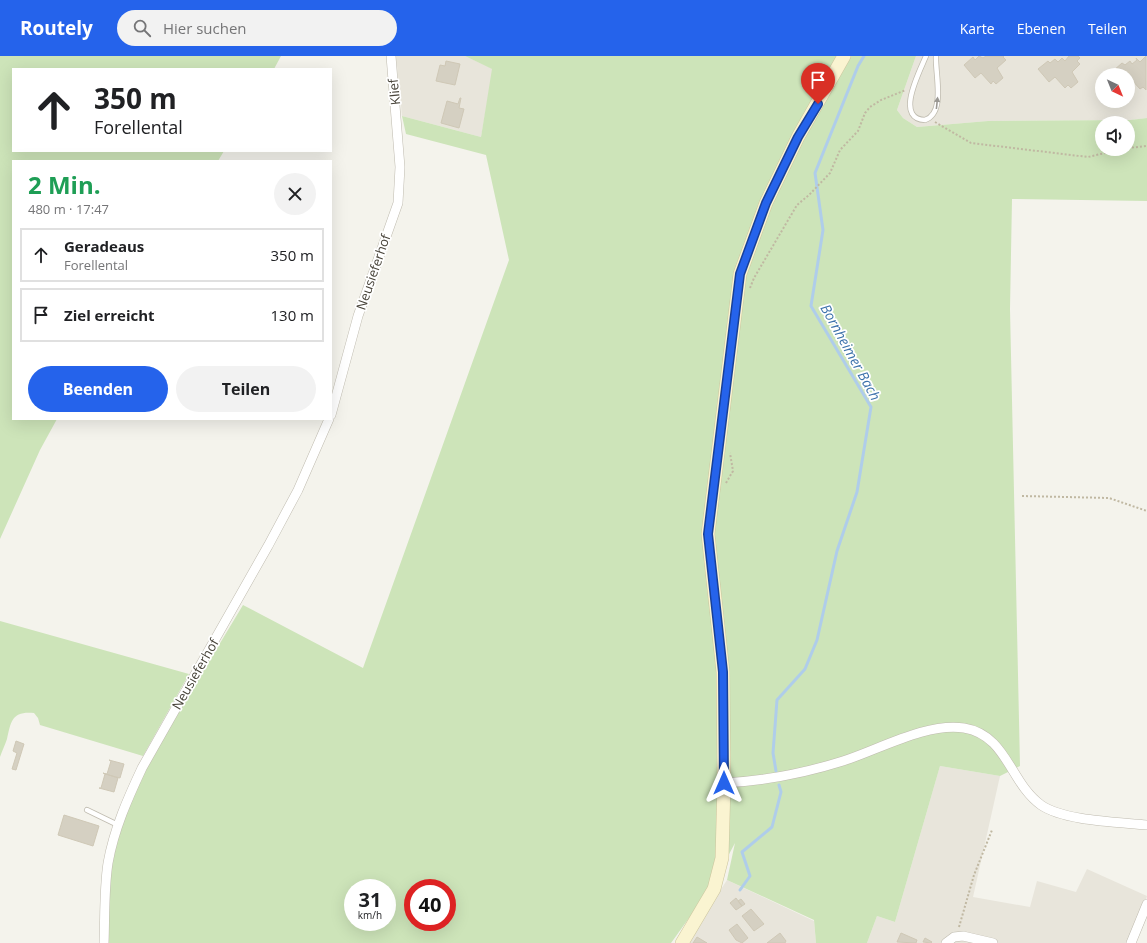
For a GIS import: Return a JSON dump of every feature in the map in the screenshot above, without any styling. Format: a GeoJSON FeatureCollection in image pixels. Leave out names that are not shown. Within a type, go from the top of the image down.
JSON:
{"type":"FeatureCollection","features":[{"type":"Feature","properties":{"kind":"street","name":"Klief"},"geometry":{"type":"LineString","coordinates":[[390,56],[398,127]]}},
{"type":"Feature","properties":{"kind":"street"},"geometry":{"type":"LineString","coordinates":[[682,943],[716,885],[722,858],[724,783],[723,672],[708,534],[740,274],[766,203],[798,137],[844,56]]}},
{"type":"Feature","properties":{"kind":"street","name":"Neusieferhof"},"geometry":{"type":"LineString","coordinates":[[332,411],[358,316],[398,203],[400,167],[398,127]]}},
{"type":"Feature","properties":{"kind":"street","name":"Neusieferhof"},"geometry":{"type":"LineString","coordinates":[[104,943],[108,864],[118,825],[128,797],[142,768],[298,490],[330,420]]}},
{"type":"Feature","properties":{"kind":"street"},"geometry":{"type":"LineString","coordinates":[[724,783],[797,772],[841,762],[921,733],[946,727],[964,728],[979,732],[993,742],[1004,755],[1030,795],[1041,805],[1070,816],[1147,825]]}},
{"type":"Feature","properties":{"kind":"street"},"geometry":{"type":"LineString","coordinates":[[1131,943],[1147,904]]}},
{"type":"Feature","properties":{"kind":"street"},"geometry":{"type":"LineString","coordinates":[[946,943],[954,937],[963,936],[993,943]]}},
{"type":"Feature","properties":{"kind":"lane"},"geometry":{"type":"LineString","coordinates":[[926,56],[909,104],[910,112],[920,120],[929,119],[934,115],[938,99],[936,56]]}},
{"type":"Feature","properties":{"kind":"lane"},"geometry":{"type":"LineString","coordinates":[[87,810],[118,825]]}},
{"type":"Feature","properties":{"kind":"path"},"geometry":{"type":"LineString","coordinates":[[750,290],[754,278],[797,205],[830,173],[840,150],[858,131],[865,113],[881,100],[914,87]]}},
{"type":"Feature","properties":{"kind":"path"},"geometry":{"type":"LineString","coordinates":[[929,119],[971,143],[1088,157],[1095,155]]}},
{"type":"Feature","properties":{"kind":"path"},"geometry":{"type":"LineString","coordinates":[[1135,147],[1147,146]]}},
{"type":"Feature","properties":{"kind":"path"},"geometry":{"type":"LineString","coordinates":[[1022,496],[1109,498],[1147,511]]}},
{"type":"Feature","properties":{"kind":"path"},"geometry":{"type":"LineString","coordinates":[[954,937],[960,925],[974,874],[992,830]]}},
{"type":"Feature","properties":{"kind":"shaded area"},"geometry":{"type":"Polygon","coordinates":[[[396,56],[465,56],[493,69],[481,137],[402,116],[396,56]]]}},
{"type":"Feature","properties":{"kind":"shaded area"},"geometry":{"type":"Polygon","coordinates":[[[916,56],[1147,56],[1147,118],[1135,119],[1135,116],[1095,116],[1095,120],[988,121],[917,127],[903,118],[897,110],[916,56]]]}},
{"type":"Feature","properties":{"kind":"shaded area"},"geometry":{"type":"Polygon","coordinates":[[[940,766],[1000,776],[973,897],[1030,907],[1037,881],[1076,892],[1087,869],[1147,896],[1133,943],[867,943],[877,916],[895,922],[940,766]]]}},
{"type":"Feature","properties":{"kind":"shaded area"},"geometry":{"type":"Polygon","coordinates":[[[727,880],[814,921],[816,943],[686,943],[727,880]]]}},
{"type":"Feature","properties":{"kind":"green space"},"geometry":{"type":"Polygon","coordinates":[[[0,56],[281,56],[275,68],[12,68],[12,152],[223,152],[219,160],[12,160],[12,420],[56,420],[40,450],[0,539],[0,56]]]}},
{"type":"Feature","properties":{"kind":"green space"},"geometry":{"type":"Polygon","coordinates":[[[465,56],[916,56],[897,110],[903,118],[917,127],[988,121],[1095,120],[1095,156],[1135,156],[1135,119],[1147,118],[1147,201],[1012,199],[1010,309],[1020,766],[1000,776],[940,766],[895,922],[877,916],[867,943],[816,943],[814,920],[727,880],[735,843],[712,886],[671,943],[104,943],[106,891],[121,825],[145,768],[243,605],[363,668],[509,260],[486,155],[406,134],[402,116],[481,137],[492,69],[465,56]]]}},
{"type":"Feature","properties":{"kind":"green space"},"geometry":{"type":"Polygon","coordinates":[[[0,621],[189,674],[143,756],[40,725],[38,718],[34,713],[27,713],[21,714],[14,718],[0,757],[0,621]]]}},
{"type":"Feature","properties":{"kind":"building"},"geometry":{"type":"Polygon","coordinates":[[[979,56],[983,58],[986,56],[1004,56],[1003,57],[1006,60],[997,68],[1003,78],[996,84],[993,81],[991,84],[981,73],[975,78],[964,65],[973,57],[975,60],[979,56]]]}},
{"type":"Feature","properties":{"kind":"building"},"geometry":{"type":"Polygon","coordinates":[[[1069,56],[1078,56],[1080,58],[1077,61],[1080,64],[1072,72],[1078,82],[1071,88],[1068,85],[1065,88],[1055,77],[1049,82],[1038,69],[1048,61],[1050,63],[1055,59],[1058,62],[1062,58],[1065,61],[1069,56]]]}},
{"type":"Feature","properties":{"kind":"building"},"geometry":{"type":"Polygon","coordinates":[[[1146,56],[1146,90],[1143,87],[1140,89],[1135,84],[1135,68],[1116,68],[1122,63],[1125,65],[1130,61],[1132,64],[1137,60],[1136,58],[1140,62],[1146,56]]]}},
{"type":"Feature","properties":{"kind":"building"},"geometry":{"type":"Polygon","coordinates":[[[446,61],[460,64],[455,85],[436,81],[440,65],[445,66],[446,61]]]}},
{"type":"Feature","properties":{"kind":"building"},"geometry":{"type":"Polygon","coordinates":[[[460,98],[459,108],[464,109],[459,128],[441,123],[447,101],[458,104],[460,98]]]}},
{"type":"Feature","properties":{"kind":"building"},"geometry":{"type":"Polygon","coordinates":[[[16,741],[24,744],[16,770],[12,769],[17,753],[13,751],[16,741]]]}},
{"type":"Feature","properties":{"kind":"building"},"geometry":{"type":"Polygon","coordinates":[[[109,760],[124,764],[120,778],[105,774],[107,774],[111,761],[109,760]]]}},
{"type":"Feature","properties":{"kind":"building"},"geometry":{"type":"Polygon","coordinates":[[[103,773],[118,778],[114,792],[99,788],[101,788],[105,774],[103,773]]]}},
{"type":"Feature","properties":{"kind":"building"},"geometry":{"type":"Polygon","coordinates":[[[64,815],[99,826],[93,846],[58,835],[64,815]]]}},
{"type":"Feature","properties":{"kind":"building"},"geometry":{"type":"Polygon","coordinates":[[[736,898],[742,906],[736,910],[730,903],[736,898]]]}},
{"type":"Feature","properties":{"kind":"building"},"geometry":{"type":"Polygon","coordinates":[[[741,899],[745,904],[742,906],[738,901],[741,899]]]}},
{"type":"Feature","properties":{"kind":"building"},"geometry":{"type":"Polygon","coordinates":[[[751,909],[764,924],[754,931],[742,916],[751,909]]]}},
{"type":"Feature","properties":{"kind":"building"},"geometry":{"type":"Polygon","coordinates":[[[737,924],[748,938],[742,943],[736,940],[729,930],[737,924]]]}},
{"type":"Feature","properties":{"kind":"building"},"geometry":{"type":"Polygon","coordinates":[[[780,933],[786,941],[785,943],[767,943],[780,933]]]}},
{"type":"Feature","properties":{"kind":"building"},"geometry":{"type":"Polygon","coordinates":[[[901,933],[917,940],[916,943],[897,942],[901,933]]]}},
{"type":"Feature","properties":{"kind":"building"},"geometry":{"type":"Polygon","coordinates":[[[697,937],[707,943],[693,943],[697,937]]]}},
{"type":"Feature","properties":{"kind":"building"},"geometry":{"type":"Polygon","coordinates":[[[925,938],[932,942],[923,942],[925,938]]]}},
{"type":"Feature","properties":{"kind":"waterway","name":"Bornheimer Bach"},"geometry":{"type":"LineString","coordinates":[[776,771],[773,753],[777,700],[805,669],[817,640],[837,551],[857,492],[871,407],[811,306],[823,230],[815,173],[858,66],[864,56]]}},
{"type":"Feature","properties":{"kind":"waterway","name":"Bornheimer Bach"},"geometry":{"type":"LineString","coordinates":[[740,890],[750,876],[742,852],[772,827],[781,792],[779,785]]}},
{"type":"Feature","properties":{"kind":"route"},"geometry":{"type":"LineString","coordinates":[[724,783],[723,672],[708,534],[740,274],[766,203],[798,137],[818,104]]}}]}
